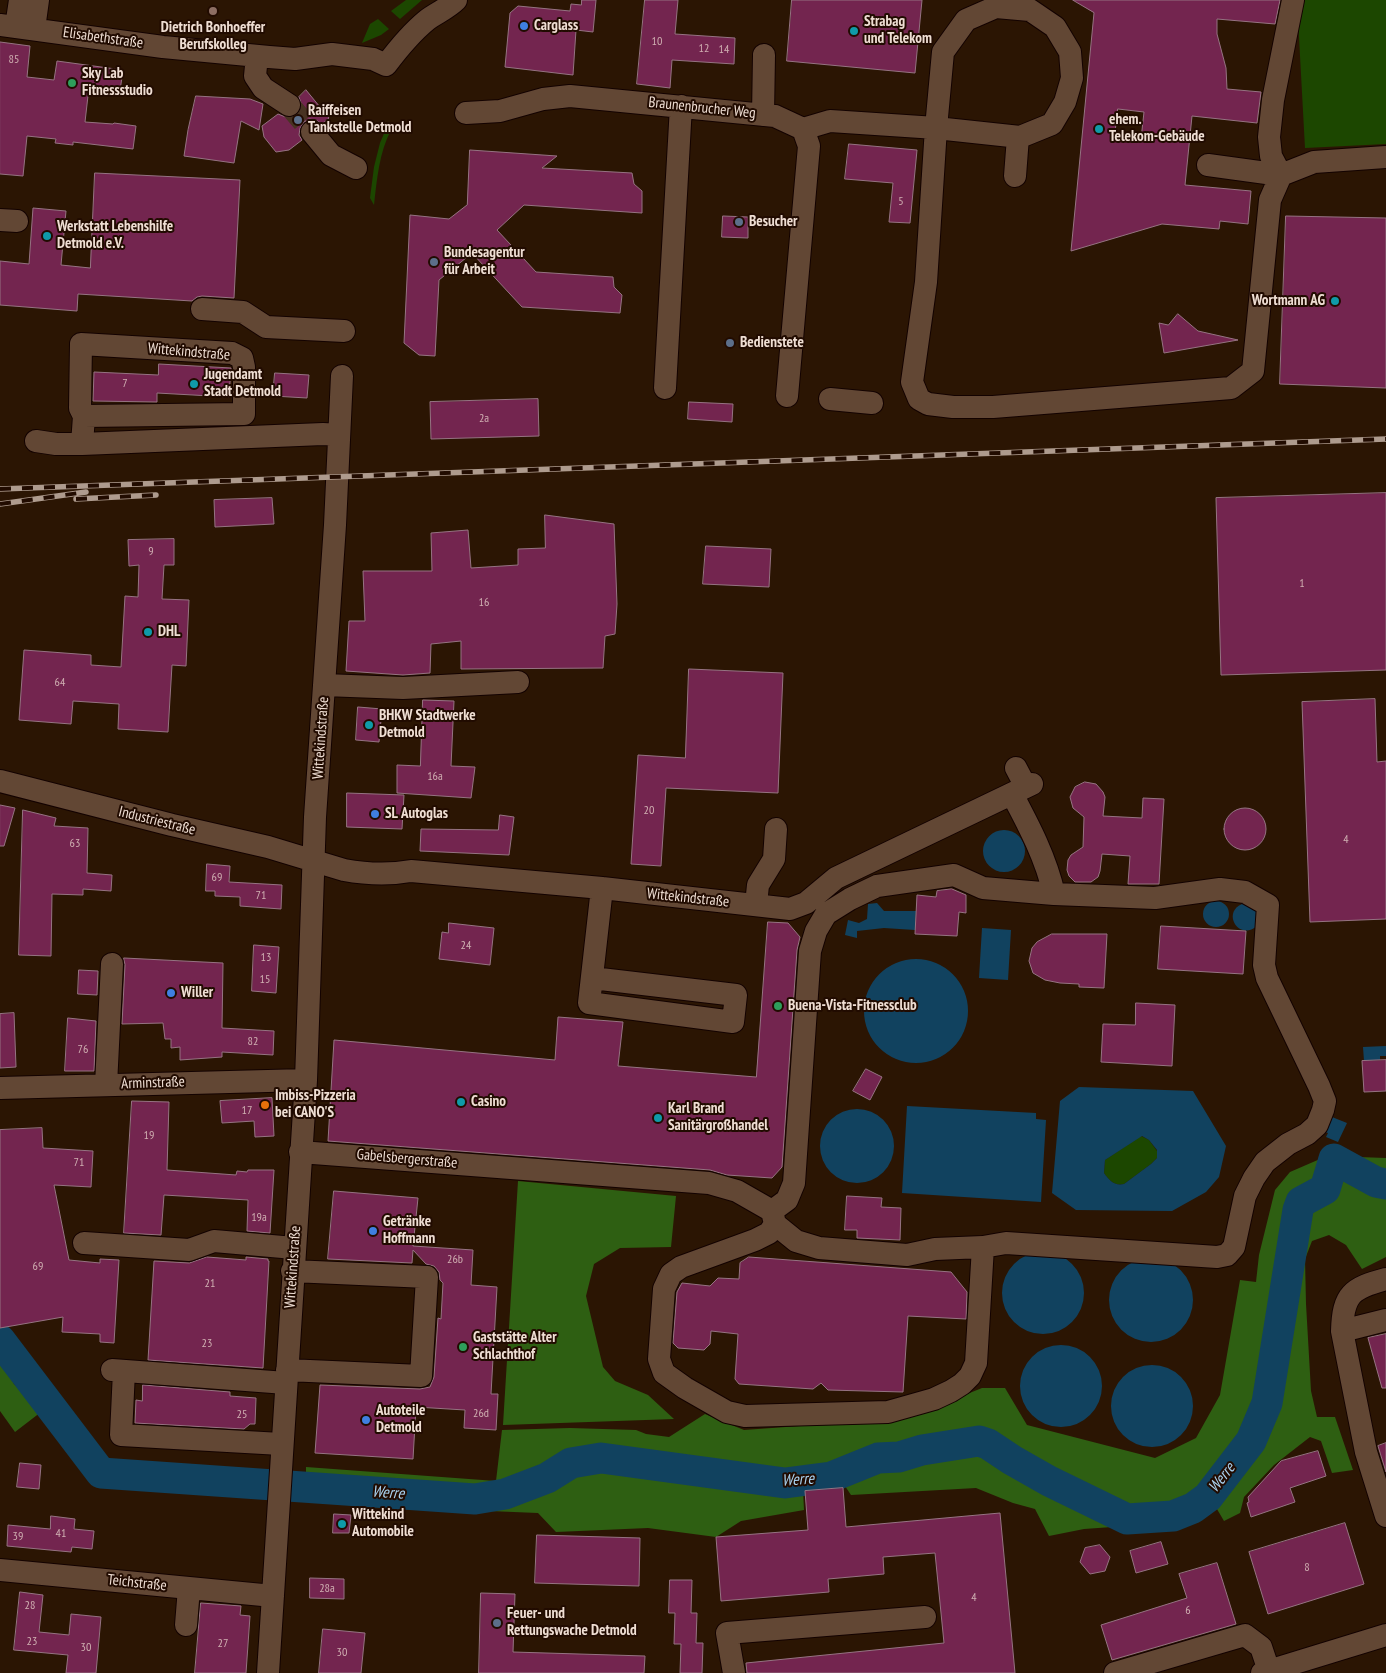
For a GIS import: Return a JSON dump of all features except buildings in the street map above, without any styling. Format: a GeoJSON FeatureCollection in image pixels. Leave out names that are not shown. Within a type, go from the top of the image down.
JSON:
{"type":"FeatureCollection","features":[{"type":"Feature","properties":{"kind":"street"},"geometry":{"type":"LineString","coordinates":[[16,27],[20,0]]}},
{"type":"Feature","properties":{"kind":"street"},"geometry":{"type":"LineString","coordinates":[[16,27],[38,0]]}},
{"type":"Feature","properties":{"kind":"street","name":"Elisabethstraße"},"geometry":{"type":"LineString","coordinates":[[16,27],[257,56],[310,60],[332,54],[373,59],[386,65],[428,19],[450,6],[456,0]]}},
{"type":"Feature","properties":{"kind":"street"},"geometry":{"type":"LineString","coordinates":[[787,396],[809,146],[803,129],[830,121],[936,128],[1018,137],[1052,124],[1065,102],[1072,78],[1070,52],[1055,26],[1030,10],[996,7],[966,20],[943,52],[936,128],[926,282],[912,382],[919,399],[928,404],[945,406],[994,407],[1231,388],[1253,372],[1270,200],[1280,175],[1271,156],[1269,137],[1273,100],[1293,0]]}},
{"type":"Feature","properties":{"kind":"street"},"geometry":{"type":"LineString","coordinates":[[763,115],[764,55]]}},
{"type":"Feature","properties":{"kind":"street"},"geometry":{"type":"LineString","coordinates":[[257,56],[255,76],[263,88],[289,105]]}},
{"type":"Feature","properties":{"kind":"street","name":"Braunenbrucher Weg"},"geometry":{"type":"LineString","coordinates":[[466,113],[500,111],[543,99],[570,96],[775,116],[803,129]]}},
{"type":"Feature","properties":{"kind":"street"},"geometry":{"type":"LineString","coordinates":[[665,388],[681,106]]}},
{"type":"Feature","properties":{"kind":"street"},"geometry":{"type":"LineString","coordinates":[[312,132],[331,155],[356,168]]}},
{"type":"Feature","properties":{"kind":"street"},"geometry":{"type":"LineString","coordinates":[[1014,176],[1018,137]]}},
{"type":"Feature","properties":{"kind":"street"},"geometry":{"type":"LineString","coordinates":[[1208,165],[1280,175],[1314,162],[1386,156]]}},
{"type":"Feature","properties":{"kind":"street"},"geometry":{"type":"LineString","coordinates":[[202,309],[243,312],[266,327],[344,331]]}},
{"type":"Feature","properties":{"kind":"street","name":"Wittekindstraße"},"geometry":{"type":"LineString","coordinates":[[82,444],[84,416],[80,408],[82,344],[232,353],[242,358],[244,367],[244,414],[84,416]]}},
{"type":"Feature","properties":{"kind":"street","name":"Wittekindstraße"},"geometry":{"type":"LineString","coordinates":[[268,1673],[292,1271],[306,1080],[313,862],[340,435],[342,376]]}},
{"type":"Feature","properties":{"kind":"street"},"geometry":{"type":"LineString","coordinates":[[830,399],[872,403]]}},
{"type":"Feature","properties":{"kind":"street"},"geometry":{"type":"LineString","coordinates":[[36,441],[56,444],[82,444],[323,434],[340,435]]}},
{"type":"Feature","properties":{"kind":"street"},"geometry":{"type":"LineString","coordinates":[[324,685],[403,688],[518,682]]}},
{"type":"Feature","properties":{"kind":"street","name":"Industriestraße"},"geometry":{"type":"LineString","coordinates":[[0,781],[172,825],[268,847],[313,862]]}},
{"type":"Feature","properties":{"kind":"street","name":"Wittekindstraße"},"geometry":{"type":"LineString","coordinates":[[313,862],[355,872],[397,873],[411,871],[602,888],[790,909],[806,903],[836,878],[1022,783],[1034,834],[1054,894]]}},
{"type":"Feature","properties":{"kind":"street"},"geometry":{"type":"LineString","coordinates":[[756,905],[758,884],[774,859],[776,829]]}},
{"type":"Feature","properties":{"kind":"street"},"geometry":{"type":"LineString","coordinates":[[983,1247],[976,1363],[970,1376],[962,1384],[934,1399],[888,1412],[746,1416],[727,1412],[685,1388],[664,1373],[659,1360],[664,1289],[671,1274],[681,1267],[769,1233],[774,1218],[787,1200],[794,1183],[810,951],[816,931],[826,914],[850,899],[878,886],[954,875],[982,888],[1054,894]]}},
{"type":"Feature","properties":{"kind":"street"},"geometry":{"type":"LineString","coordinates":[[592,978],[736,995],[734,1022],[589,1003],[602,888]]}},
{"type":"Feature","properties":{"kind":"street","name":"Gabelsbergerstraße"},"geometry":{"type":"LineString","coordinates":[[300,1152],[709,1183],[737,1191],[774,1218],[796,1241],[819,1248],[907,1255],[935,1249],[983,1247],[1006,1243],[1217,1256],[1227,1255],[1234,1247],[1245,1196],[1254,1178],[1265,1162],[1288,1144],[1307,1134],[1317,1125],[1324,1110],[1320,1086],[1267,978],[1264,966],[1268,905],[1244,892],[1220,889],[1155,898],[1054,894]]}},
{"type":"Feature","properties":{"kind":"street"},"geometry":{"type":"LineString","coordinates":[[106,1085],[112,964]]}},
{"type":"Feature","properties":{"kind":"street","name":"Arminstraße"},"geometry":{"type":"LineString","coordinates":[[0,1088],[306,1080]]}},
{"type":"Feature","properties":{"kind":"street"},"geometry":{"type":"LineString","coordinates":[[84,1243],[189,1250],[214,1242],[294,1248]]}},
{"type":"Feature","properties":{"kind":"street"},"geometry":{"type":"LineString","coordinates":[[281,1455],[120,1436],[118,1371],[286,1377],[421,1376],[427,1277],[292,1271]]}},
{"type":"Feature","properties":{"kind":"street"},"geometry":{"type":"LineString","coordinates":[[1386,1279],[1364,1285],[1354,1292],[1346,1303],[1342,1315],[1342,1331],[1366,1452],[1386,1516]]}},
{"type":"Feature","properties":{"kind":"street"},"geometry":{"type":"LineString","coordinates":[[1342,1331],[1386,1320]]}},
{"type":"Feature","properties":{"kind":"street","name":"Teichstraße"},"geometry":{"type":"LineString","coordinates":[[1,1577],[225,1584],[273,1596]]}},
{"type":"Feature","properties":{"kind":"street"},"geometry":{"type":"LineString","coordinates":[[183,1583],[186,1625]]}},
{"type":"Feature","properties":{"kind":"street"},"geometry":{"type":"LineString","coordinates":[[734,1673],[727,1632],[925,1617]]}},
{"type":"Feature","properties":{"kind":"street"},"geometry":{"type":"LineString","coordinates":[[1115,1673],[1245,1635],[1261,1647],[1266,1672],[1386,1635]]}},
{"type":"Feature","properties":{"kind":"green space"},"geometry":{"type":"Polygon","coordinates":[[[406,0],[422,0],[400,19],[391,11],[406,0]]]}},
{"type":"Feature","properties":{"kind":"green space"},"geometry":{"type":"Polygon","coordinates":[[[1297,0],[1386,0],[1386,144],[1305,148],[1297,0]]]}},
{"type":"Feature","properties":{"kind":"green space"},"geometry":{"type":"Polygon","coordinates":[[[378,19],[389,29],[381,35],[362,43],[370,24],[378,19]]]}},
{"type":"Feature","properties":{"kind":"green space"},"geometry":{"type":"Polygon","coordinates":[[[386,129],[391,130],[381,157],[374,205],[370,198],[374,167],[380,143],[386,129]]]}},
{"type":"Feature","properties":{"kind":"green space"},"geometry":{"type":"Polygon","coordinates":[[[1141,1136],[1149,1140],[1157,1151],[1157,1158],[1124,1184],[1112,1182],[1104,1173],[1105,1160],[1141,1136]]]}},
{"type":"Feature","properties":{"kind":"green space"},"geometry":{"type":"Polygon","coordinates":[[[1386,1158],[1386,1257],[1362,1269],[1346,1245],[1329,1235],[1312,1241],[1305,1259],[1311,1391],[1317,1417],[1335,1417],[1353,1470],[1332,1473],[1321,1441],[1310,1437],[1274,1465],[1244,1497],[1240,1513],[1224,1521],[1214,1504],[1187,1504],[1136,1512],[1112,1527],[1084,1529],[1049,1536],[1035,1509],[1013,1503],[976,1488],[851,1495],[845,1486],[803,1490],[804,1510],[741,1521],[716,1537],[648,1528],[556,1532],[538,1513],[368,1506],[306,1497],[306,1467],[496,1481],[502,1430],[570,1428],[636,1430],[646,1434],[669,1437],[705,1414],[744,1430],[883,1420],[925,1411],[982,1388],[1005,1388],[1027,1425],[1155,1458],[1196,1438],[1220,1395],[1240,1280],[1256,1282],[1259,1255],[1275,1190],[1290,1172],[1320,1159],[1386,1158]]]}},
{"type":"Feature","properties":{"kind":"green space"},"geometry":{"type":"Polygon","coordinates":[[[518,1181],[676,1196],[671,1247],[620,1248],[594,1264],[586,1296],[603,1367],[615,1381],[648,1395],[674,1419],[503,1425],[518,1181]]]}},
{"type":"Feature","properties":{"kind":"green space"},"geometry":{"type":"Polygon","coordinates":[[[0,1360],[14,1384],[41,1412],[15,1432],[0,1411],[0,1360]]]}},
{"type":"Feature","properties":{"kind":"water"},"geometry":{"type":"Polygon","coordinates":[[[1008,830],[1016,833],[1022,839],[1025,851],[1022,863],[1016,869],[1000,872],[992,869],[986,863],[983,847],[986,839],[992,833],[1008,830]]]}},
{"type":"Feature","properties":{"kind":"water"},"geometry":{"type":"Polygon","coordinates":[[[1216,901],[1225,905],[1229,914],[1225,923],[1216,927],[1207,923],[1203,914],[1207,905],[1216,901]]]}},
{"type":"Feature","properties":{"kind":"water"},"geometry":{"type":"Polygon","coordinates":[[[877,903],[884,911],[916,911],[915,930],[884,928],[857,931],[857,938],[845,935],[848,920],[859,923],[867,919],[868,904],[877,903]]]}},
{"type":"Feature","properties":{"kind":"water"},"geometry":{"type":"Polygon","coordinates":[[[1245,903],[1257,908],[1257,926],[1250,930],[1238,928],[1233,918],[1234,912],[1238,907],[1245,903]]]}},
{"type":"Feature","properties":{"kind":"water"},"geometry":{"type":"Polygon","coordinates":[[[982,928],[1011,930],[1008,980],[979,978],[982,928]]]}},
{"type":"Feature","properties":{"kind":"water"},"geometry":{"type":"Polygon","coordinates":[[[916,959],[936,963],[953,974],[964,991],[968,1011],[964,1031],[953,1048],[936,1059],[916,1063],[896,1059],[879,1048],[868,1031],[864,1011],[868,991],[879,974],[896,963],[916,959]]]}},
{"type":"Feature","properties":{"kind":"water"},"geometry":{"type":"Polygon","coordinates":[[[1386,1046],[1386,1056],[1380,1056],[1380,1060],[1364,1061],[1363,1047],[1386,1046]]]}},
{"type":"Feature","properties":{"kind":"water"},"geometry":{"type":"Polygon","coordinates":[[[1079,1087],[1193,1091],[1226,1146],[1219,1177],[1206,1192],[1172,1211],[1076,1210],[1052,1193],[1060,1101],[1079,1087]],[[1142,1136],[1105,1160],[1104,1173],[1110,1180],[1117,1184],[1124,1184],[1157,1158],[1157,1150],[1149,1140],[1142,1136]]]}},
{"type":"Feature","properties":{"kind":"water"},"geometry":{"type":"Polygon","coordinates":[[[907,1106],[1036,1113],[1036,1119],[1046,1120],[1041,1202],[902,1193],[907,1106]]]}},
{"type":"Feature","properties":{"kind":"water"},"geometry":{"type":"Polygon","coordinates":[[[857,1109],[871,1112],[883,1120],[891,1132],[894,1146],[891,1160],[883,1172],[871,1180],[857,1183],[843,1180],[831,1172],[823,1160],[820,1146],[823,1132],[831,1120],[843,1112],[857,1109]]]}},
{"type":"Feature","properties":{"kind":"water"},"geometry":{"type":"Polygon","coordinates":[[[1332,1117],[1347,1123],[1338,1142],[1326,1137],[1328,1133],[1325,1132],[1332,1117]]]}},
{"type":"Feature","properties":{"kind":"water"},"geometry":{"type":"Polygon","coordinates":[[[1043,1252],[1059,1255],[1072,1264],[1081,1277],[1084,1293],[1081,1309],[1072,1322],[1059,1331],[1043,1334],[1027,1331],[1014,1322],[1005,1309],[1002,1293],[1005,1277],[1014,1264],[1027,1255],[1043,1252]]]}},
{"type":"Feature","properties":{"kind":"water"},"geometry":{"type":"Polygon","coordinates":[[[1151,1258],[1167,1261],[1181,1270],[1190,1284],[1193,1300],[1190,1316],[1181,1330],[1167,1339],[1151,1342],[1135,1339],[1121,1330],[1112,1316],[1109,1300],[1112,1284],[1121,1270],[1135,1261],[1151,1258]]]}},
{"type":"Feature","properties":{"kind":"water"},"geometry":{"type":"Polygon","coordinates":[[[1061,1345],[1077,1348],[1090,1357],[1099,1370],[1102,1386],[1099,1402],[1090,1415],[1077,1424],[1061,1427],[1045,1424],[1032,1415],[1023,1402],[1020,1386],[1023,1370],[1032,1357],[1045,1348],[1061,1345]]]}},
{"type":"Feature","properties":{"kind":"water"},"geometry":{"type":"Polygon","coordinates":[[[1152,1365],[1168,1368],[1181,1377],[1190,1390],[1193,1406],[1190,1422],[1181,1435],[1168,1444],[1152,1447],[1136,1444],[1123,1435],[1114,1422],[1111,1406],[1114,1390],[1123,1377],[1136,1368],[1152,1365]]]}},
{"type":"Feature","properties":{"kind":"waterway","name":"Werre"},"geometry":{"type":"LineString","coordinates":[[0,1340],[101,1473],[475,1499],[505,1494],[547,1478],[571,1463],[601,1458],[785,1483],[831,1477],[878,1458],[899,1457],[922,1450],[979,1441],[988,1444],[1049,1481],[1127,1519],[1173,1516],[1193,1508],[1208,1497],[1251,1441],[1267,1403],[1298,1210],[1301,1202],[1325,1189],[1334,1159],[1376,1182],[1386,1184]]}},
{"type":"Feature","properties":{"kind":"tunnel"},"geometry":{"type":"LineString","coordinates":[[289,105],[312,132]]}},
{"type":"Feature","properties":{"kind":"railway"},"geometry":{"type":"LineString","coordinates":[[0,489],[1386,439]]}},
{"type":"Feature","properties":{"kind":"railway"},"geometry":{"type":"LineString","coordinates":[[0,504],[86,492]]}},
{"type":"Feature","properties":{"kind":"railway"},"geometry":{"type":"LineString","coordinates":[[76,499],[156,495]]}},
{"type":"Feature","properties":{"kind":"place","name":"Dietrich Bonhoeffer Berufskolleg"},"geometry":{"type":"Point","coordinates":[213,11]}},
{"type":"Feature","properties":{"kind":"place","name":"Carglass"},"geometry":{"type":"Point","coordinates":[524,26]}},
{"type":"Feature","properties":{"kind":"place","name":"Strabag und Telekom"},"geometry":{"type":"Point","coordinates":[854,31]}},
{"type":"Feature","properties":{"kind":"place","name":"Sky Lab Fitnessstudio"},"geometry":{"type":"Point","coordinates":[72,83]}},
{"type":"Feature","properties":{"kind":"place","name":"Raiffeisen Tankstelle Detmold"},"geometry":{"type":"Point","coordinates":[298,120]}},
{"type":"Feature","properties":{"kind":"place","name":"ehem. Telekom-Gebäude"},"geometry":{"type":"Point","coordinates":[1099,129]}},
{"type":"Feature","properties":{"kind":"place","name":"Besucher"},"geometry":{"type":"Point","coordinates":[739,222]}},
{"type":"Feature","properties":{"kind":"place","name":"Werkstatt Lebenshilfe Detmold e.V."},"geometry":{"type":"Point","coordinates":[47,236]}},
{"type":"Feature","properties":{"kind":"place","name":"Bundesagentur für Arbeit"},"geometry":{"type":"Point","coordinates":[434,262]}},
{"type":"Feature","properties":{"kind":"place","name":"Wortmann AG"},"geometry":{"type":"Point","coordinates":[1335,301]}},
{"type":"Feature","properties":{"kind":"place","name":"Bedienstete"},"geometry":{"type":"Point","coordinates":[730,343]}},
{"type":"Feature","properties":{"kind":"place","name":"Jugendamt Stadt Detmold"},"geometry":{"type":"Point","coordinates":[194,384]}},
{"type":"Feature","properties":{"kind":"place","name":"DHL"},"geometry":{"type":"Point","coordinates":[148,632]}},
{"type":"Feature","properties":{"kind":"place","name":"BHKW Stadtwerke Detmold"},"geometry":{"type":"Point","coordinates":[369,725]}},
{"type":"Feature","properties":{"kind":"place","name":"SL Autoglas"},"geometry":{"type":"Point","coordinates":[375,814]}},
{"type":"Feature","properties":{"kind":"place","name":"Willer"},"geometry":{"type":"Point","coordinates":[171,993]}},
{"type":"Feature","properties":{"kind":"place","name":"Buena-Vista-Fitnessclub"},"geometry":{"type":"Point","coordinates":[778,1006]}},
{"type":"Feature","properties":{"kind":"place","name":"Casino"},"geometry":{"type":"Point","coordinates":[461,1102]}},
{"type":"Feature","properties":{"kind":"place","name":"Imbiss-Pizzeria bei CANO'S"},"geometry":{"type":"Point","coordinates":[265,1105]}},
{"type":"Feature","properties":{"kind":"place","name":"Karl Brand Sanitärgroßhandel"},"geometry":{"type":"Point","coordinates":[658,1118]}},
{"type":"Feature","properties":{"kind":"place","name":"Getränke Hoffmann"},"geometry":{"type":"Point","coordinates":[373,1231]}},
{"type":"Feature","properties":{"kind":"place","name":"Gaststätte Alter Schlachthof"},"geometry":{"type":"Point","coordinates":[463,1347]}},
{"type":"Feature","properties":{"kind":"place","name":"Autoteile Detmold"},"geometry":{"type":"Point","coordinates":[366,1420]}},
{"type":"Feature","properties":{"kind":"place","name":"Wittekind Automobile"},"geometry":{"type":"Point","coordinates":[342,1524]}},
{"type":"Feature","properties":{"kind":"place","name":"Feuer- und Rettungswache Detmold"},"geometry":{"type":"Point","coordinates":[497,1623]}}]}
